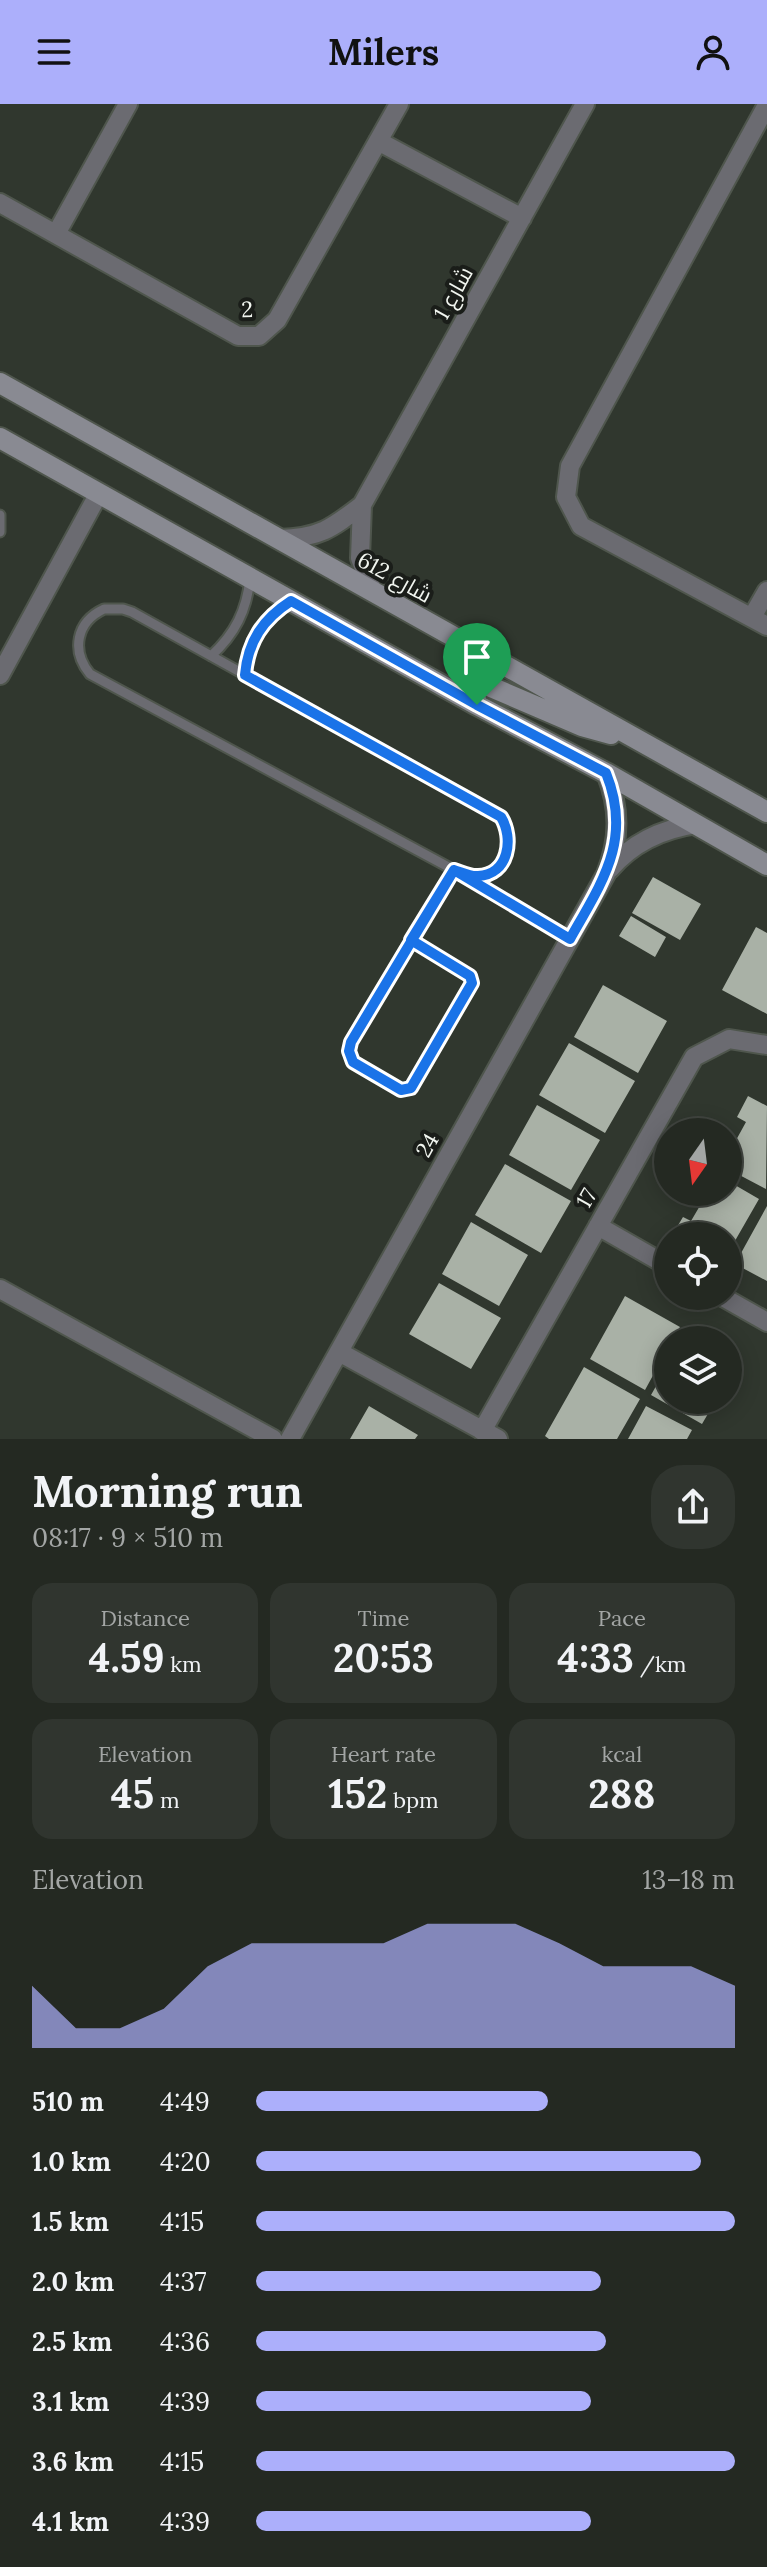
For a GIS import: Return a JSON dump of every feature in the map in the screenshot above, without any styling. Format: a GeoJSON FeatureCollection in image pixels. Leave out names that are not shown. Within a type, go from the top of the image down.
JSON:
{"type":"FeatureCollection","features":[{"type":"Feature","properties":{"kind":"street"},"geometry":{"type":"LineString","coordinates":[[56,234],[128,104]]}},
{"type":"Feature","properties":{"kind":"street","name":"2"},"geometry":{"type":"LineString","coordinates":[[0,203],[238,336],[259,336],[277,320],[399,104]]}},
{"type":"Feature","properties":{"kind":"street","name":"شارع 1"},"geometry":{"type":"LineString","coordinates":[[279,539],[300,538],[329,530],[362,505],[585,104]]}},
{"type":"Feature","properties":{"kind":"street"},"geometry":{"type":"LineString","coordinates":[[767,105],[570,466],[566,497],[581,526],[760,622],[767,591]]}},
{"type":"Feature","properties":{"kind":"street"},"geometry":{"type":"LineString","coordinates":[[378,141],[522,218]]}},
{"type":"Feature","properties":{"kind":"street","name":"شارع 612"},"geometry":{"type":"LineString","coordinates":[[0,383],[767,812]]}},
{"type":"Feature","properties":{"kind":"street"},"geometry":{"type":"LineString","coordinates":[[0,398],[47,409]]}},
{"type":"Feature","properties":{"kind":"street"},"geometry":{"type":"LineString","coordinates":[[0,438],[767,865]]}},
{"type":"Feature","properties":{"kind":"street"},"geometry":{"type":"LineString","coordinates":[[0,675],[99,493]]}},
{"type":"Feature","properties":{"kind":"street","name":"شارع 1"},"geometry":{"type":"LineString","coordinates":[[362,505],[360,558],[373,592]]}},
{"type":"Feature","properties":{"kind":"street"},"geometry":{"type":"LineString","coordinates":[[477,705],[474,690],[484,684],[582,726],[641,742]]}},
{"type":"Feature","properties":{"kind":"street","name":"24"},"geometry":{"type":"LineString","coordinates":[[290,1439],[606,874],[616,841],[617,823],[612,789],[606,773]]}},
{"type":"Feature","properties":{"kind":"street","name":"24"},"geometry":{"type":"LineString","coordinates":[[606,874],[645,839],[696,824]]}},
{"type":"Feature","properties":{"kind":"street","name":"17"},"geometry":{"type":"LineString","coordinates":[[490,1435],[598,1226],[694,1057],[729,1039],[767,1045]]}},
{"type":"Feature","properties":{"kind":"street"},"geometry":{"type":"LineString","coordinates":[[598,1226],[654,1258]]}},
{"type":"Feature","properties":{"kind":"street"},"geometry":{"type":"LineString","coordinates":[[0,1289],[273,1439]]}},
{"type":"Feature","properties":{"kind":"street"},"geometry":{"type":"LineString","coordinates":[[742,1308],[767,1322]]}},
{"type":"Feature","properties":{"kind":"street"},"geometry":{"type":"LineString","coordinates":[[339,1352],[490,1435]]}},
{"type":"Feature","properties":{"kind":"lane"},"geometry":{"type":"LineString","coordinates":[[0,515],[0,532]]}},
{"type":"Feature","properties":{"kind":"lane"},"geometry":{"type":"LineString","coordinates":[[211,656],[239,621],[250,578]]}},
{"type":"Feature","properties":{"kind":"lane"},"geometry":{"type":"LineString","coordinates":[[245,675],[251,645],[258,631],[267,619],[291,601]]}},
{"type":"Feature","properties":{"kind":"lane"},"geometry":{"type":"LineString","coordinates":[[454,870],[477,877],[486,875],[502,863],[507,854],[509,835],[501,817],[123,609],[104,609],[83,626],[77,646],[83,666],[90,674],[454,870],[570,939]]}},
{"type":"Feature","properties":{"kind":"lane"},"geometry":{"type":"LineString","coordinates":[[411,940],[470,976],[472,983],[411,1088],[401,1090],[353,1062],[349,1051],[351,1042],[411,940],[454,870]]}},
{"type":"Feature","properties":{"kind":"building"},"geometry":{"type":"Polygon","coordinates":[[[653,877],[701,904],[680,940],[632,913],[653,877]]]}},
{"type":"Feature","properties":{"kind":"building"},"geometry":{"type":"Polygon","coordinates":[[[631,916],[666,937],[655,957],[619,936],[631,916]]]}},
{"type":"Feature","properties":{"kind":"building"},"geometry":{"type":"Polygon","coordinates":[[[756,927],[767,933],[767,1014],[722,990],[756,927]]]}},
{"type":"Feature","properties":{"kind":"building"},"geometry":{"type":"Polygon","coordinates":[[[603,985],[667,1021],[638,1073],[574,1037],[603,985]]]}},
{"type":"Feature","properties":{"kind":"building"},"geometry":{"type":"Polygon","coordinates":[[[569,1043],[635,1081],[605,1133],[539,1095],[569,1043]]]}},
{"type":"Feature","properties":{"kind":"building"},"geometry":{"type":"Polygon","coordinates":[[[748,1096],[767,1106],[766,1189],[742,1176],[742,1129],[746,1122],[737,1117],[748,1096]]]}},
{"type":"Feature","properties":{"kind":"building"},"geometry":{"type":"Polygon","coordinates":[[[537,1105],[600,1140],[571,1190],[509,1155],[537,1105]]]}},
{"type":"Feature","properties":{"kind":"building"},"geometry":{"type":"Polygon","coordinates":[[[505,1164],[571,1201],[541,1253],[475,1215],[505,1164]]]}},
{"type":"Feature","properties":{"kind":"building"},"geometry":{"type":"Polygon","coordinates":[[[742,1189],[759,1199],[742,1229],[742,1222],[680,1222],[683,1217],[691,1221],[700,1206],[742,1206],[742,1189]]]}},
{"type":"Feature","properties":{"kind":"building"},"geometry":{"type":"Polygon","coordinates":[[[767,1206],[767,1281],[742,1268],[742,1251],[767,1206]]]}},
{"type":"Feature","properties":{"kind":"building"},"geometry":{"type":"Polygon","coordinates":[[[471,1222],[528,1255],[499,1306],[442,1274],[471,1222]]]}},
{"type":"Feature","properties":{"kind":"building"},"geometry":{"type":"Polygon","coordinates":[[[439,1283],[501,1318],[471,1369],[409,1334],[439,1283]]]}},
{"type":"Feature","properties":{"kind":"building"},"geometry":{"type":"Polygon","coordinates":[[[625,1296],[678,1326],[654,1326],[654,1374],[645,1390],[590,1359],[625,1296]]]}},
{"type":"Feature","properties":{"kind":"building"},"geometry":{"type":"Polygon","coordinates":[[[584,1367],[640,1399],[617,1439],[549,1439],[545,1436],[584,1367]]]}},
{"type":"Feature","properties":{"kind":"building"},"geometry":{"type":"Polygon","coordinates":[[[369,1406],[418,1435],[415,1439],[350,1439],[369,1406]]]}},
{"type":"Feature","properties":{"kind":"building"},"geometry":{"type":"Polygon","coordinates":[[[646,1406],[654,1410],[654,1414],[661,1414],[692,1430],[687,1439],[628,1439],[646,1406]]]}},
{"type":"Feature","properties":{"kind":"building"},"geometry":{"type":"Polygon","coordinates":[[[684,1414],[708,1414],[702,1424],[684,1414]]]}},
{"type":"Feature","properties":{"kind":"route"},"geometry":{"type":"LineString","coordinates":[[477,705],[291,601],[267,619],[258,631],[246,660],[245,675],[501,817],[506,826],[509,845],[502,863],[495,870],[477,877],[454,870],[411,940],[470,976],[472,983],[411,1088],[401,1090],[353,1062],[349,1051],[351,1042],[411,940],[454,870],[570,939],[606,874],[616,841],[616,806],[606,773],[477,705]]}}]}
